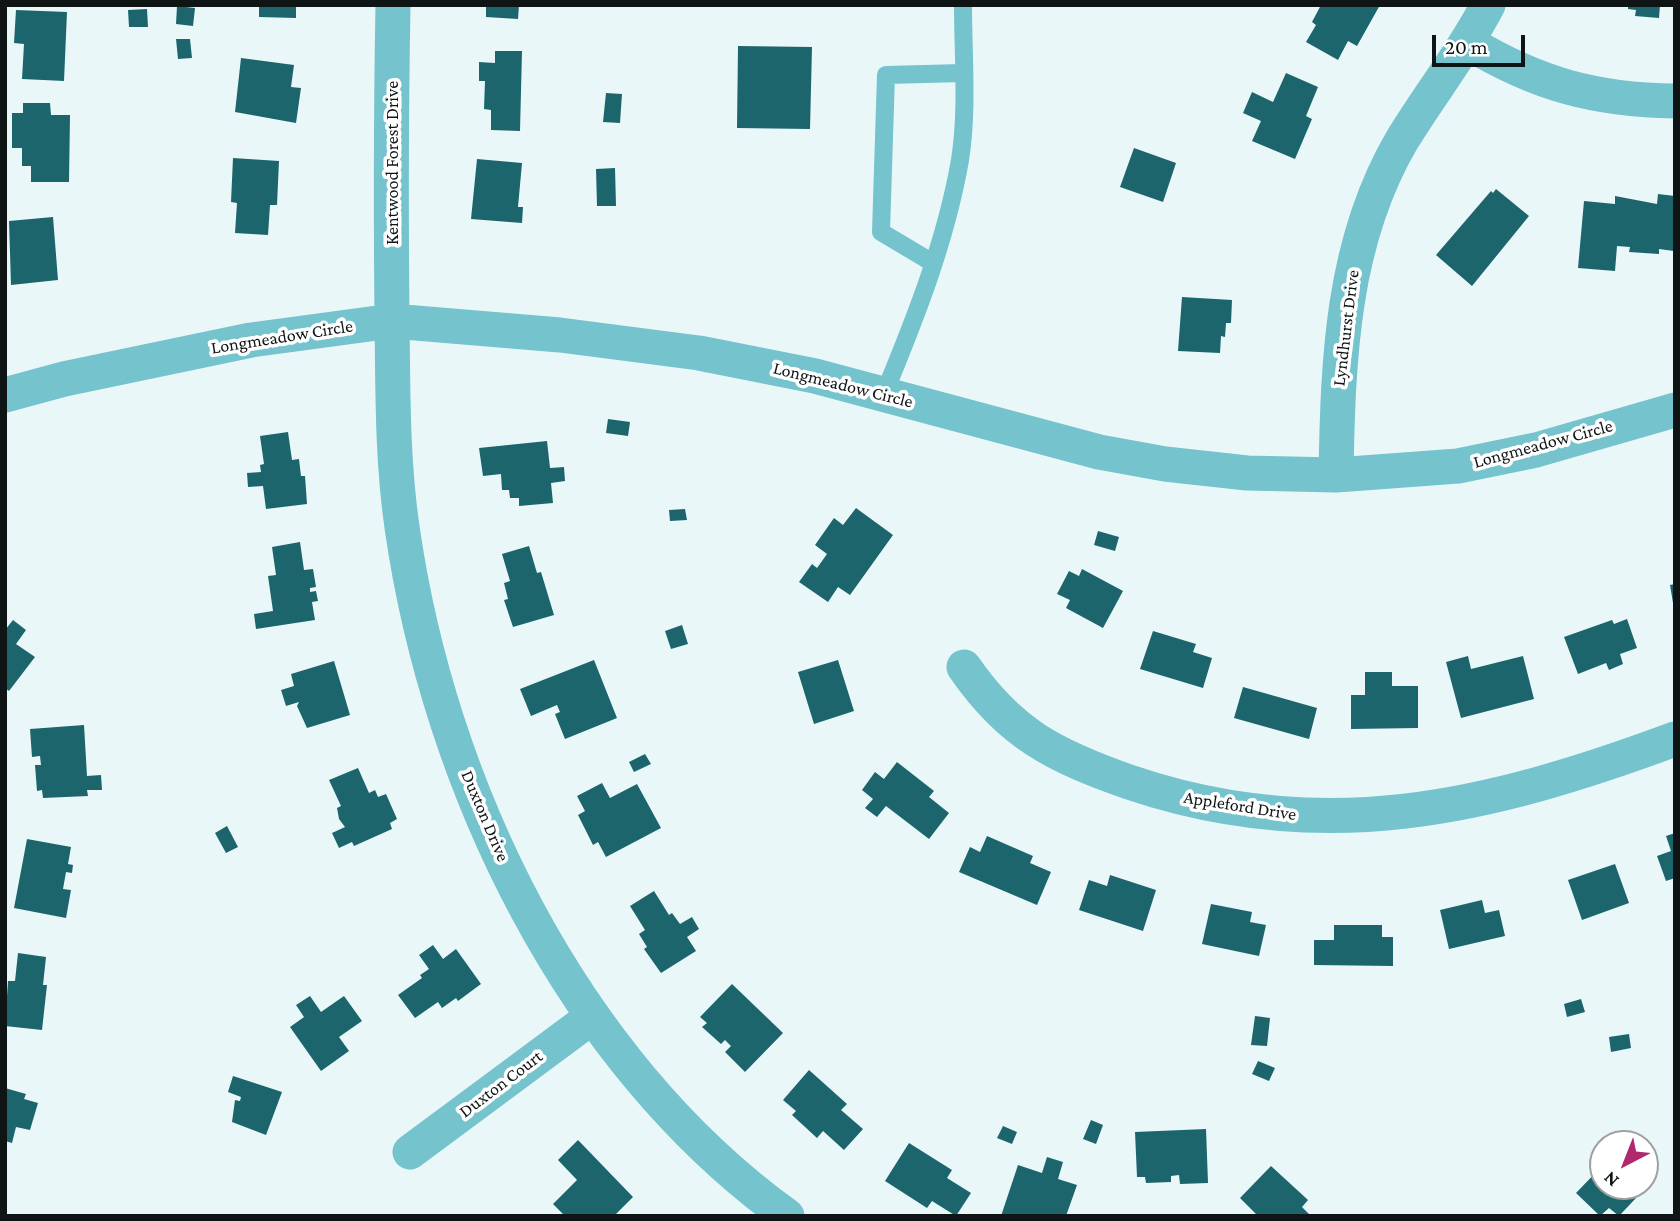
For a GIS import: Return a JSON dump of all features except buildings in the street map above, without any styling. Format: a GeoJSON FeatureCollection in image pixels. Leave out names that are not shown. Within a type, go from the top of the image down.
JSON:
{"type":"FeatureCollection","features":[{"type":"Feature","properties":{"kind":"street","name":"Kentwood Forest Drive"},"geometry":{"type":"LineString","coordinates":[[392,321],[390,158],[393,5]]}},
{"type":"Feature","properties":{"kind":"street","name":"Lyndhurst Drive"},"geometry":{"type":"LineString","coordinates":[[1336,475],[1338,396],[1346,297],[1358,243],[1377,190],[1402,140],[1469,43],[1488,5]]}},
{"type":"Feature","properties":{"kind":"street"},"geometry":{"type":"LineString","coordinates":[[1469,43],[1504,64],[1578,92],[1630,100],[1675,101]]}},
{"type":"Feature","properties":{"kind":"street","name":"Longmeadow Circle"},"geometry":{"type":"LineString","coordinates":[[5,395],[64,379],[251,340],[392,321],[547,333],[699,353],[815,376],[1099,452],[1165,464],[1247,473],[1336,475],[1458,466],[1536,450],[1675,410]]}},
{"type":"Feature","properties":{"kind":"street","name":"Duxton Drive"},"geometry":{"type":"LineString","coordinates":[[392,321],[391,423],[402,525],[416,611],[438,691],[494,840],[532,917],[592,1017],[631,1068],[693,1138],[787,1216]]}},
{"type":"Feature","properties":{"kind":"street","name":"Appleford Drive"},"geometry":{"type":"LineString","coordinates":[[964,667],[1002,714],[1035,741],[1073,762],[1151,789],[1204,803],[1283,816],[1351,818],[1400,813],[1499,796],[1583,773],[1675,739]]}},
{"type":"Feature","properties":{"kind":"street","name":"Duxton Court"},"geometry":{"type":"LineString","coordinates":[[410,1152],[592,1017]]}},
{"type":"Feature","properties":{"kind":"lane"},"geometry":{"type":"LineString","coordinates":[[884,394],[916,316],[960,159],[963,5]]}},
{"type":"Feature","properties":{"kind":"lane"},"geometry":{"type":"LineString","coordinates":[[933,262],[881,232],[886,75],[963,73]]}}]}
